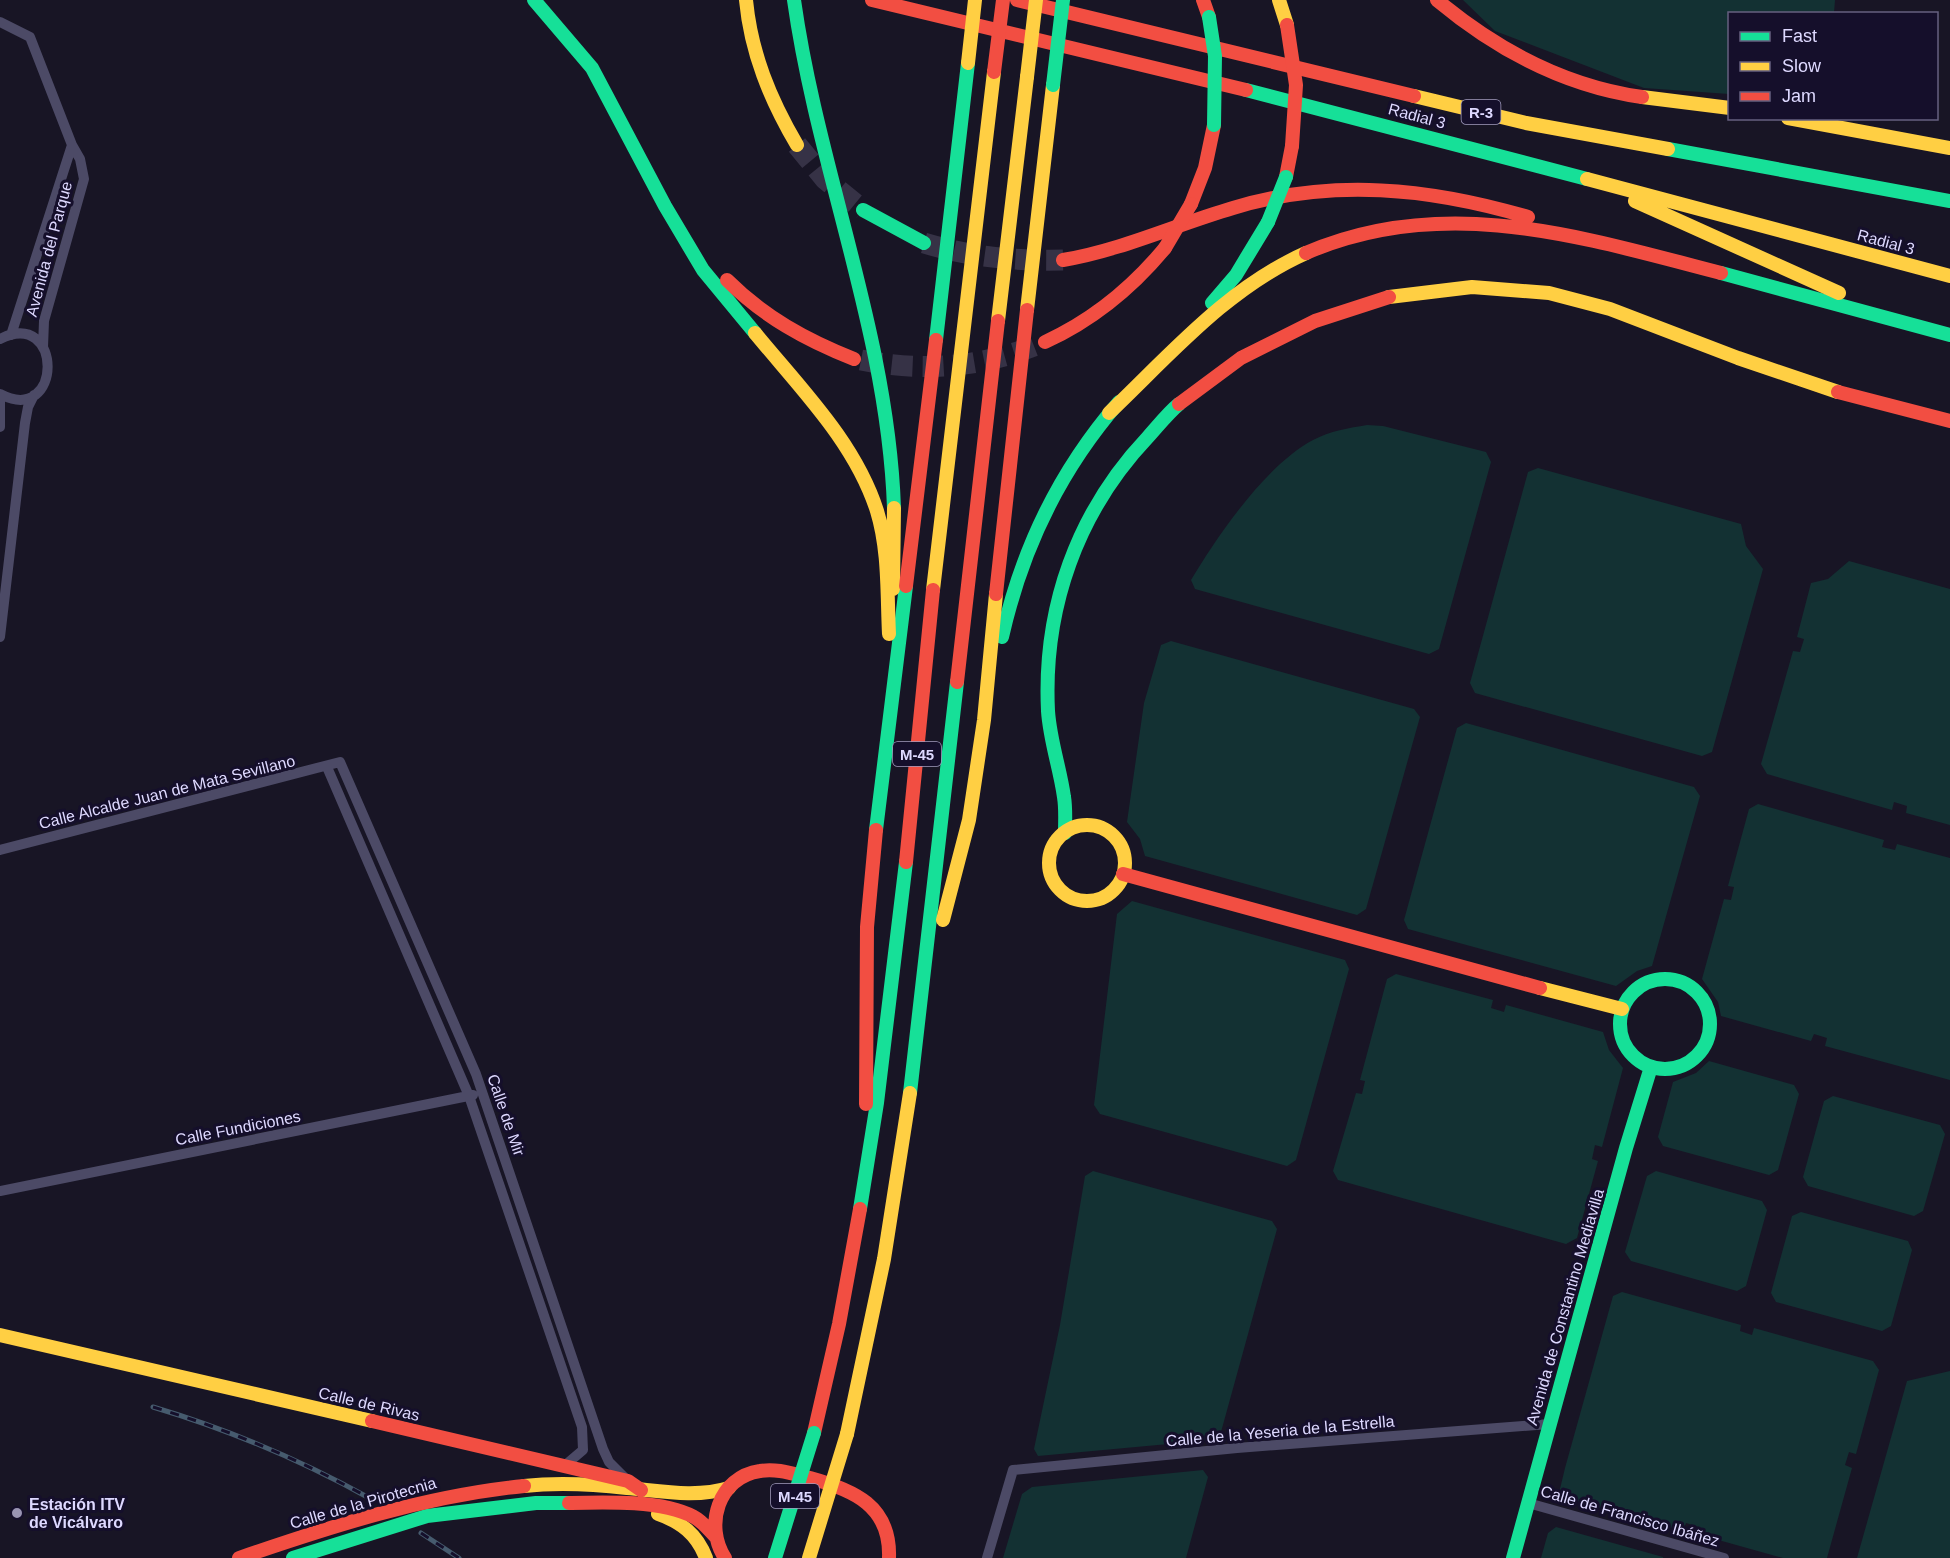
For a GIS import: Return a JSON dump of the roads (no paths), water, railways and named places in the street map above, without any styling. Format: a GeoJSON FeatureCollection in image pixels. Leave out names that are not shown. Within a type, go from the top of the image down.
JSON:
{"type":"FeatureCollection","features":[{"type":"Feature","properties":{"kind":"main road"},"geometry":{"type":"LineString","coordinates":[[534,0],[592,68],[665,206],[703,270],[827,420],[864,477],[877,512],[885,550],[890,645]]}},
{"type":"Feature","properties":{"kind":"main road"},"geometry":{"type":"LineString","coordinates":[[746,0],[746,15],[759,72],[779,116],[797,145]]}},
{"type":"Feature","properties":{"kind":"main road"},"geometry":{"type":"LineString","coordinates":[[794,0],[798,36],[853,256],[886,427],[896,538],[883,762],[867,927],[866,1119],[870,1138]]}},
{"type":"Feature","properties":{"kind":"main road","name":"Radial 3"},"geometry":{"type":"LineString","coordinates":[[872,0],[1313,106],[1577,174],[1950,276]]}},
{"type":"Feature","properties":{"kind":"main road"},"geometry":{"type":"LineString","coordinates":[[883,762],[915,525],[975,0]]}},
{"type":"Feature","properties":{"kind":"main road","name":"M-45"},"geometry":{"type":"LineString","coordinates":[[775,1558],[814,1433],[846,1293],[884,1052],[938,545],[1003,0]]}},
{"type":"Feature","properties":{"kind":"main road","name":"Radial 3"},"geometry":{"type":"LineString","coordinates":[[1017,0],[1526,123],[1950,201]]}},
{"type":"Feature","properties":{"kind":"main road","name":"M-45"},"geometry":{"type":"LineString","coordinates":[[808,1558],[847,1434],[865,1362],[904,1142],[927,971],[971,544],[1036,0]]}},
{"type":"Feature","properties":{"kind":"main road"},"geometry":{"type":"LineString","coordinates":[[927,971],[938,945],[969,820],[984,720],[1000,549],[1063,0]]}},
{"type":"Feature","properties":{"kind":"main road"},"geometry":{"type":"LineString","coordinates":[[1045,342],[1073,330],[1119,299],[1145,274],[1165,248],[1191,204],[1205,168],[1214,126],[1215,56],[1209,17],[1203,0]]}},
{"type":"Feature","properties":{"kind":"main road"},"geometry":{"type":"LineString","coordinates":[[984,720],[1009,611],[1044,513],[1069,468],[1109,413],[1236,275],[1268,222],[1286,177],[1292,146],[1296,85],[1287,25],[1279,0]]}},
{"type":"Feature","properties":{"kind":"main road"},"geometry":{"type":"LineString","coordinates":[[1437,0],[1468,27],[1505,52],[1575,83],[1633,96],[1728,108]]}},
{"type":"Feature","properties":{"kind":"main road"},"geometry":{"type":"LineString","coordinates":[[1799,120],[1950,148]]}},
{"type":"Feature","properties":{"kind":"main road"},"geometry":{"type":"LineString","coordinates":[[1577,174],[1892,317],[1930,332],[1950,335]]}},
{"type":"Feature","properties":{"kind":"main road"},"geometry":{"type":"LineString","coordinates":[[1063,260],[1113,250],[1233,208],[1273,197],[1293,192],[1334,188],[1399,189],[1444,194],[1486,203],[1623,248]]}},
{"type":"Feature","properties":{"kind":"main road"},"geometry":{"type":"LineString","coordinates":[[665,206],[702,253],[748,303],[784,328],[854,359]]}},
{"type":"Feature","properties":{"kind":"main road"},"geometry":{"type":"LineString","coordinates":[[863,210],[893,229],[924,243]]}},
{"type":"Feature","properties":{"kind":"main road"},"geometry":{"type":"LineString","coordinates":[[1109,413],[1235,297],[1288,260],[1341,238],[1372,229],[1416,222],[1501,223],[1623,248],[1892,317]]}},
{"type":"Feature","properties":{"kind":"main road"},"geometry":{"type":"LineString","coordinates":[[1065,833],[1065,797],[1049,724],[1048,679],[1056,604],[1073,550],[1106,485],[1142,438],[1182,399],[1226,368],[1272,341],[1317,320],[1402,292],[1450,286],[1499,285],[1550,293],[1599,305],[1769,369],[1856,396],[1950,421]]}},
{"type":"Feature","properties":{"kind":"main road"},"geometry":{"type":"LineString","coordinates":[[1065,797],[1083,826]]}},
{"type":"Feature","properties":{"kind":"main road"},"geometry":{"type":"LineString","coordinates":[[1083,826],[1104,830],[1112,836],[1123,853],[1123,874],[1112,892],[1099,899],[1078,900],[1061,891],[1051,876],[1049,856],[1058,839],[1065,833],[1083,826]]}},
{"type":"Feature","properties":{"kind":"main road"},"geometry":{"type":"LineString","coordinates":[[1123,874],[1377,945],[1622,1009]]}},
{"type":"Feature","properties":{"kind":"main road"},"geometry":{"type":"LineString","coordinates":[[1661,979],[1688,985],[1699,994],[1707,1006],[1711,1020],[1704,1048],[1694,1059],[1681,1066],[1667,1069],[1651,1066],[1639,1060],[1629,1050],[1622,1037],[1622,1009],[1638,988],[1661,979]]}},
{"type":"Feature","properties":{"kind":"main road","name":"Avenida de Constantino Mediavilla"},"geometry":{"type":"LineString","coordinates":[[1513,1558],[1651,1066]]}},
{"type":"Feature","properties":{"kind":"main road","name":"Calle de Rivas"},"geometry":{"type":"LineString","coordinates":[[0,1335],[628,1481],[641,1490]]}},
{"type":"Feature","properties":{"kind":"main road"},"geometry":{"type":"LineString","coordinates":[[722,1556],[715,1536],[716,1513],[729,1488],[742,1477],[766,1470],[781,1471],[845,1488],[870,1505],[880,1515],[887,1529],[890,1551],[905,1558]]}},
{"type":"Feature","properties":{"kind":"main road","name":"Calle de la Pirotecnia"},"geometry":{"type":"LineString","coordinates":[[239,1558],[340,1523],[441,1496],[507,1488],[576,1484],[641,1490]]}},
{"type":"Feature","properties":{"kind":"main road"},"geometry":{"type":"LineString","coordinates":[[641,1490],[693,1494],[713,1493],[729,1488]]}},
{"type":"Feature","properties":{"kind":"main road","name":"Calle de la Pirotecnia"},"geometry":{"type":"LineString","coordinates":[[293,1558],[427,1516],[536,1503],[635,1504],[686,1512],[715,1536]]}},
{"type":"Feature","properties":{"kind":"main road"},"geometry":{"type":"LineString","coordinates":[[635,1504],[683,1525],[693,1534],[706,1558]]}},
{"type":"Feature","properties":{"kind":"street"},"geometry":{"type":"LineString","coordinates":[[0,22],[30,37],[72,145]]}},
{"type":"Feature","properties":{"kind":"street","name":"Avenida del Parque"},"geometry":{"type":"LineString","coordinates":[[4,337],[72,145]]}},
{"type":"Feature","properties":{"kind":"street","name":"Avenida del Parque"},"geometry":{"type":"LineString","coordinates":[[34,395],[44,384],[49,372],[49,359],[43,347],[44,321],[84,179],[80,159],[72,145]]}},
{"type":"Feature","properties":{"kind":"street"},"geometry":{"type":"LineString","coordinates":[[4,337],[29,336],[43,347]]}},
{"type":"Feature","properties":{"kind":"street"},"geometry":{"type":"LineString","coordinates":[[0,427],[0,394],[17,399],[34,395]]}},
{"type":"Feature","properties":{"kind":"street"},"geometry":{"type":"LineString","coordinates":[[0,637],[28,407],[34,395]]}},
{"type":"Feature","properties":{"kind":"street","name":"Calle Alcalde Juan de Mata Sevillano"},"geometry":{"type":"LineString","coordinates":[[0,850],[340,762]]}},
{"type":"Feature","properties":{"kind":"street","name":"Calle de Mir"},"geometry":{"type":"LineString","coordinates":[[340,762],[483,1093],[603,1449],[609,1462],[628,1481]]}},
{"type":"Feature","properties":{"kind":"street","name":"Calle de Mir"},"geometry":{"type":"LineString","coordinates":[[327,767],[469,1096],[582,1427],[583,1450],[563,1467]]}},
{"type":"Feature","properties":{"kind":"street","name":"Calle Fundiciones"},"geometry":{"type":"LineString","coordinates":[[0,1191],[483,1093]]}},
{"type":"Feature","properties":{"kind":"street","name":"Calle de la Yeseria de la Estrella"},"geometry":{"type":"LineString","coordinates":[[987,1558],[1014,1470],[1237,1448],[1549,1424]]}},
{"type":"Feature","properties":{"kind":"street","name":"Calle de Francisco Ibáñez"},"geometry":{"type":"LineString","coordinates":[[1528,1503],[1685,1553],[1724,1558]]}},
{"type":"Feature","properties":{"kind":"tunnel"},"geometry":{"type":"LineString","coordinates":[[797,145],[825,179],[863,210]]}},
{"type":"Feature","properties":{"kind":"tunnel"},"geometry":{"type":"LineString","coordinates":[[924,243],[959,252],[993,257],[1063,260]]}},
{"type":"Feature","properties":{"kind":"tunnel"},"geometry":{"type":"LineString","coordinates":[[861,360],[907,366],[951,366],[995,358],[1039,344]]}},
{"type":"Feature","properties":{"kind":"railway"},"geometry":{"type":"LineString","coordinates":[[153,1407],[265,1447],[371,1499]]}},
{"type":"Feature","properties":{"kind":"railway"},"geometry":{"type":"LineString","coordinates":[[421,1533],[459,1558]]}},
{"type":"Feature","properties":{"kind":"place","name":"Estación ITV de Vicálvaro"},"geometry":{"type":"Point","coordinates":[17,1513]}}]}
